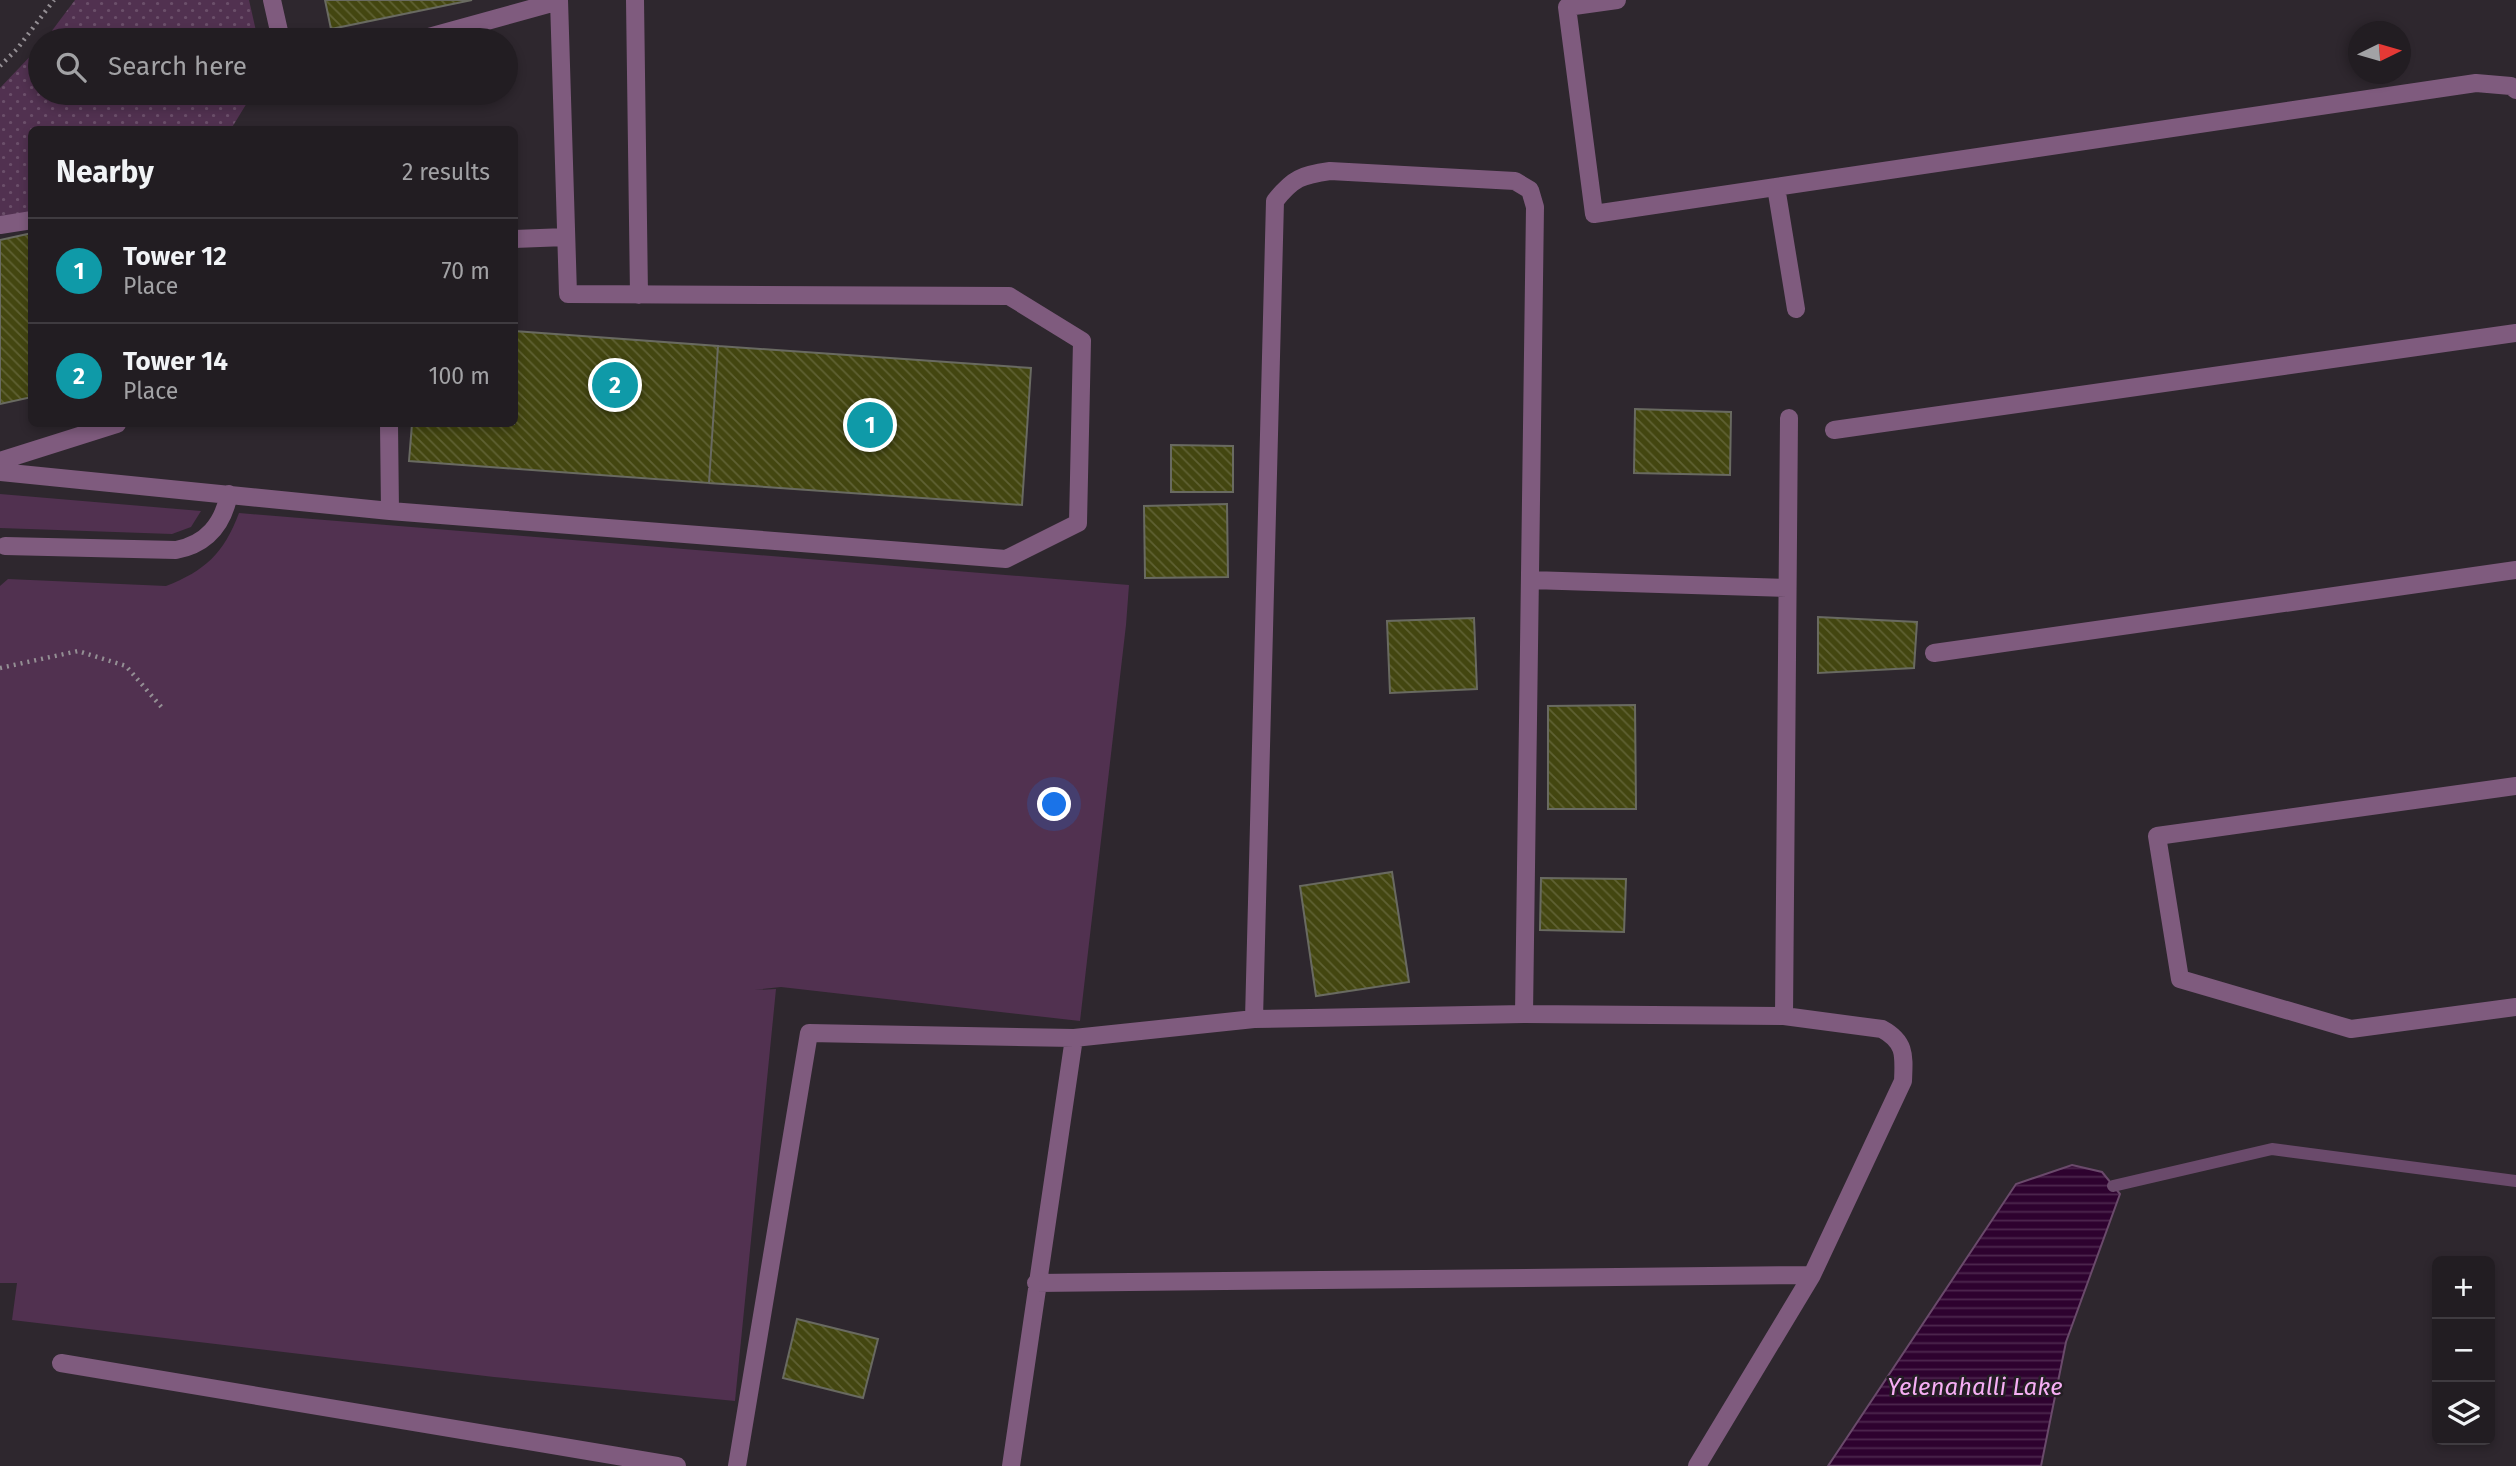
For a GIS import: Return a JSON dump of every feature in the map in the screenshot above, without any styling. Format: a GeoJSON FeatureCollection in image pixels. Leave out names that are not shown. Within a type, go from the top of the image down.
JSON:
{"type":"FeatureCollection","features":[{"type":"Feature","properties":{"kind":"street"},"geometry":{"type":"LineString","coordinates":[[272,0],[278,28]]}},
{"type":"Feature","properties":{"kind":"street"},"geometry":{"type":"LineString","coordinates":[[0,472],[390,510],[1006,559],[1078,523],[1082,341],[1009,296],[568,294],[559,0],[460,28]]}},
{"type":"Feature","properties":{"kind":"street"},"geometry":{"type":"LineString","coordinates":[[635,0],[639,295]]}},
{"type":"Feature","properties":{"kind":"street"},"geometry":{"type":"LineString","coordinates":[[1617,0],[1567,7],[1594,214],[2476,83],[2511,86],[2516,90]]}},
{"type":"Feature","properties":{"kind":"street"},"geometry":{"type":"LineString","coordinates":[[1254,1020],[1275,201],[1289,183],[1306,175],[1330,170],[1515,181],[1530,190],[1535,206],[1524,1014]]}},
{"type":"Feature","properties":{"kind":"street"},"geometry":{"type":"LineString","coordinates":[[1776,187],[1796,309]]}},
{"type":"Feature","properties":{"kind":"street"},"geometry":{"type":"LineString","coordinates":[[0,225],[28,221]]}},
{"type":"Feature","properties":{"kind":"street"},"geometry":{"type":"LineString","coordinates":[[518,239],[566,237]]}},
{"type":"Feature","properties":{"kind":"street"},"geometry":{"type":"LineString","coordinates":[[1834,430],[2516,333]]}},
{"type":"Feature","properties":{"kind":"street"},"geometry":{"type":"LineString","coordinates":[[1784,1016],[1789,418]]}},
{"type":"Feature","properties":{"kind":"street"},"geometry":{"type":"LineString","coordinates":[[0,461],[108,427]]}},
{"type":"Feature","properties":{"kind":"street"},"geometry":{"type":"LineString","coordinates":[[389,427],[390,510]]}},
{"type":"Feature","properties":{"kind":"street"},"geometry":{"type":"LineString","coordinates":[[5,546],[176,550],[189,547],[201,542],[220,521],[229,494]]}},
{"type":"Feature","properties":{"kind":"street"},"geometry":{"type":"LineString","coordinates":[[1934,653],[2516,570]]}},
{"type":"Feature","properties":{"kind":"street"},"geometry":{"type":"LineString","coordinates":[[1530,580],[1787,587]]}},
{"type":"Feature","properties":{"kind":"street"},"geometry":{"type":"LineString","coordinates":[[2516,786],[2157,836],[2180,979],[2351,1030],[2516,1007]]}},
{"type":"Feature","properties":{"kind":"street"},"geometry":{"type":"LineString","coordinates":[[737,1466],[809,1033],[1074,1038],[1254,1020],[1524,1014],[1784,1016],[1882,1029],[1893,1035],[1902,1046],[1903,1081],[1812,1275],[1697,1466]]}},
{"type":"Feature","properties":{"kind":"street"},"geometry":{"type":"LineString","coordinates":[[1011,1466],[1074,1038]]}},
{"type":"Feature","properties":{"kind":"street"},"geometry":{"type":"LineString","coordinates":[[1036,1283],[1812,1275]]}},
{"type":"Feature","properties":{"kind":"street"},"geometry":{"type":"LineString","coordinates":[[61,1363],[677,1466]]}},
{"type":"Feature","properties":{"kind":"path"},"geometry":{"type":"LineString","coordinates":[[33,28],[54,0]]}},
{"type":"Feature","properties":{"kind":"path"},"geometry":{"type":"LineString","coordinates":[[0,66],[28,34]]}},
{"type":"Feature","properties":{"kind":"path"},"geometry":{"type":"LineString","coordinates":[[0,668],[78,651],[126,666],[164,710]]}},
{"type":"Feature","properties":{"kind":"shaded area"},"geometry":{"type":"Polygon","coordinates":[[[75,0],[249,0],[255,28],[54,28],[75,0]]]}},
{"type":"Feature","properties":{"kind":"shaded area"},"geometry":{"type":"Polygon","coordinates":[[[28,59],[28,105],[246,105],[233,126],[28,126],[28,220],[0,227],[0,88],[28,59]]]}},
{"type":"Feature","properties":{"kind":"shaded area"},"geometry":{"type":"Polygon","coordinates":[[[0,494],[201,511],[191,527],[172,534],[0,528],[0,494]]]}},
{"type":"Feature","properties":{"kind":"shaded area"},"geometry":{"type":"Polygon","coordinates":[[[239,513],[1129,585],[1080,1021],[781,987],[754,990],[776,989],[735,1401],[494,1377],[12,1320],[17,1283],[0,1283],[0,586],[8,579],[166,586],[192,574],[212,559],[227,539],[239,513]]]}},
{"type":"Feature","properties":{"kind":"water","name":"Yelenahalli Lake"},"geometry":{"type":"Polygon","coordinates":[[[2072,1165],[2102,1172],[2120,1194],[2066,1342],[2041,1466],[1828,1466],[2016,1184],[2072,1165]]]}},
{"type":"Feature","properties":{"kind":"building"},"geometry":{"type":"Polygon","coordinates":[[[325,0],[472,0],[336,28],[331,28],[325,0]]]}},
{"type":"Feature","properties":{"kind":"building"},"geometry":{"type":"Polygon","coordinates":[[[28,234],[28,398],[0,404],[0,240],[28,234]]]}},
{"type":"Feature","properties":{"kind":"building"},"geometry":{"type":"Polygon","coordinates":[[[518,331],[718,346],[709,483],[409,461],[412,427],[518,427],[518,331]]]}},
{"type":"Feature","properties":{"kind":"building"},"geometry":{"type":"Polygon","coordinates":[[[718,346],[1031,368],[1022,505],[709,483],[718,346]]]}},
{"type":"Feature","properties":{"kind":"building"},"geometry":{"type":"Polygon","coordinates":[[[1635,409],[1731,412],[1730,475],[1634,473],[1635,409]]]}},
{"type":"Feature","properties":{"kind":"building"},"geometry":{"type":"Polygon","coordinates":[[[1171,445],[1233,446],[1233,492],[1171,492],[1171,445]]]}},
{"type":"Feature","properties":{"kind":"building"},"geometry":{"type":"Polygon","coordinates":[[[1227,504],[1228,577],[1145,578],[1144,506],[1227,504]]]}},
{"type":"Feature","properties":{"kind":"building"},"geometry":{"type":"Polygon","coordinates":[[[1818,617],[1917,622],[1914,668],[1818,673],[1818,617]]]}},
{"type":"Feature","properties":{"kind":"building"},"geometry":{"type":"Polygon","coordinates":[[[1474,618],[1477,689],[1390,693],[1387,621],[1474,618]]]}},
{"type":"Feature","properties":{"kind":"building"},"geometry":{"type":"Polygon","coordinates":[[[1635,705],[1636,809],[1548,809],[1548,706],[1635,705]]]}},
{"type":"Feature","properties":{"kind":"building"},"geometry":{"type":"Polygon","coordinates":[[[1392,872],[1409,982],[1316,996],[1300,886],[1392,872]]]}},
{"type":"Feature","properties":{"kind":"building"},"geometry":{"type":"Polygon","coordinates":[[[1541,878],[1626,879],[1624,932],[1540,930],[1541,878]]]}},
{"type":"Feature","properties":{"kind":"building"},"geometry":{"type":"Polygon","coordinates":[[[797,1319],[878,1339],[863,1398],[783,1378],[797,1319]]]}},
{"type":"Feature","properties":{"kind":"waterway"},"geometry":{"type":"LineString","coordinates":[[2113,1186],[2272,1149],[2516,1181]]}},
{"type":"Feature","properties":{"kind":"place","name":"Tower 14"},"geometry":{"type":"Point","coordinates":[615,385]}},
{"type":"Feature","properties":{"kind":"place","name":"Tower 12"},"geometry":{"type":"Point","coordinates":[870,425]}}]}
